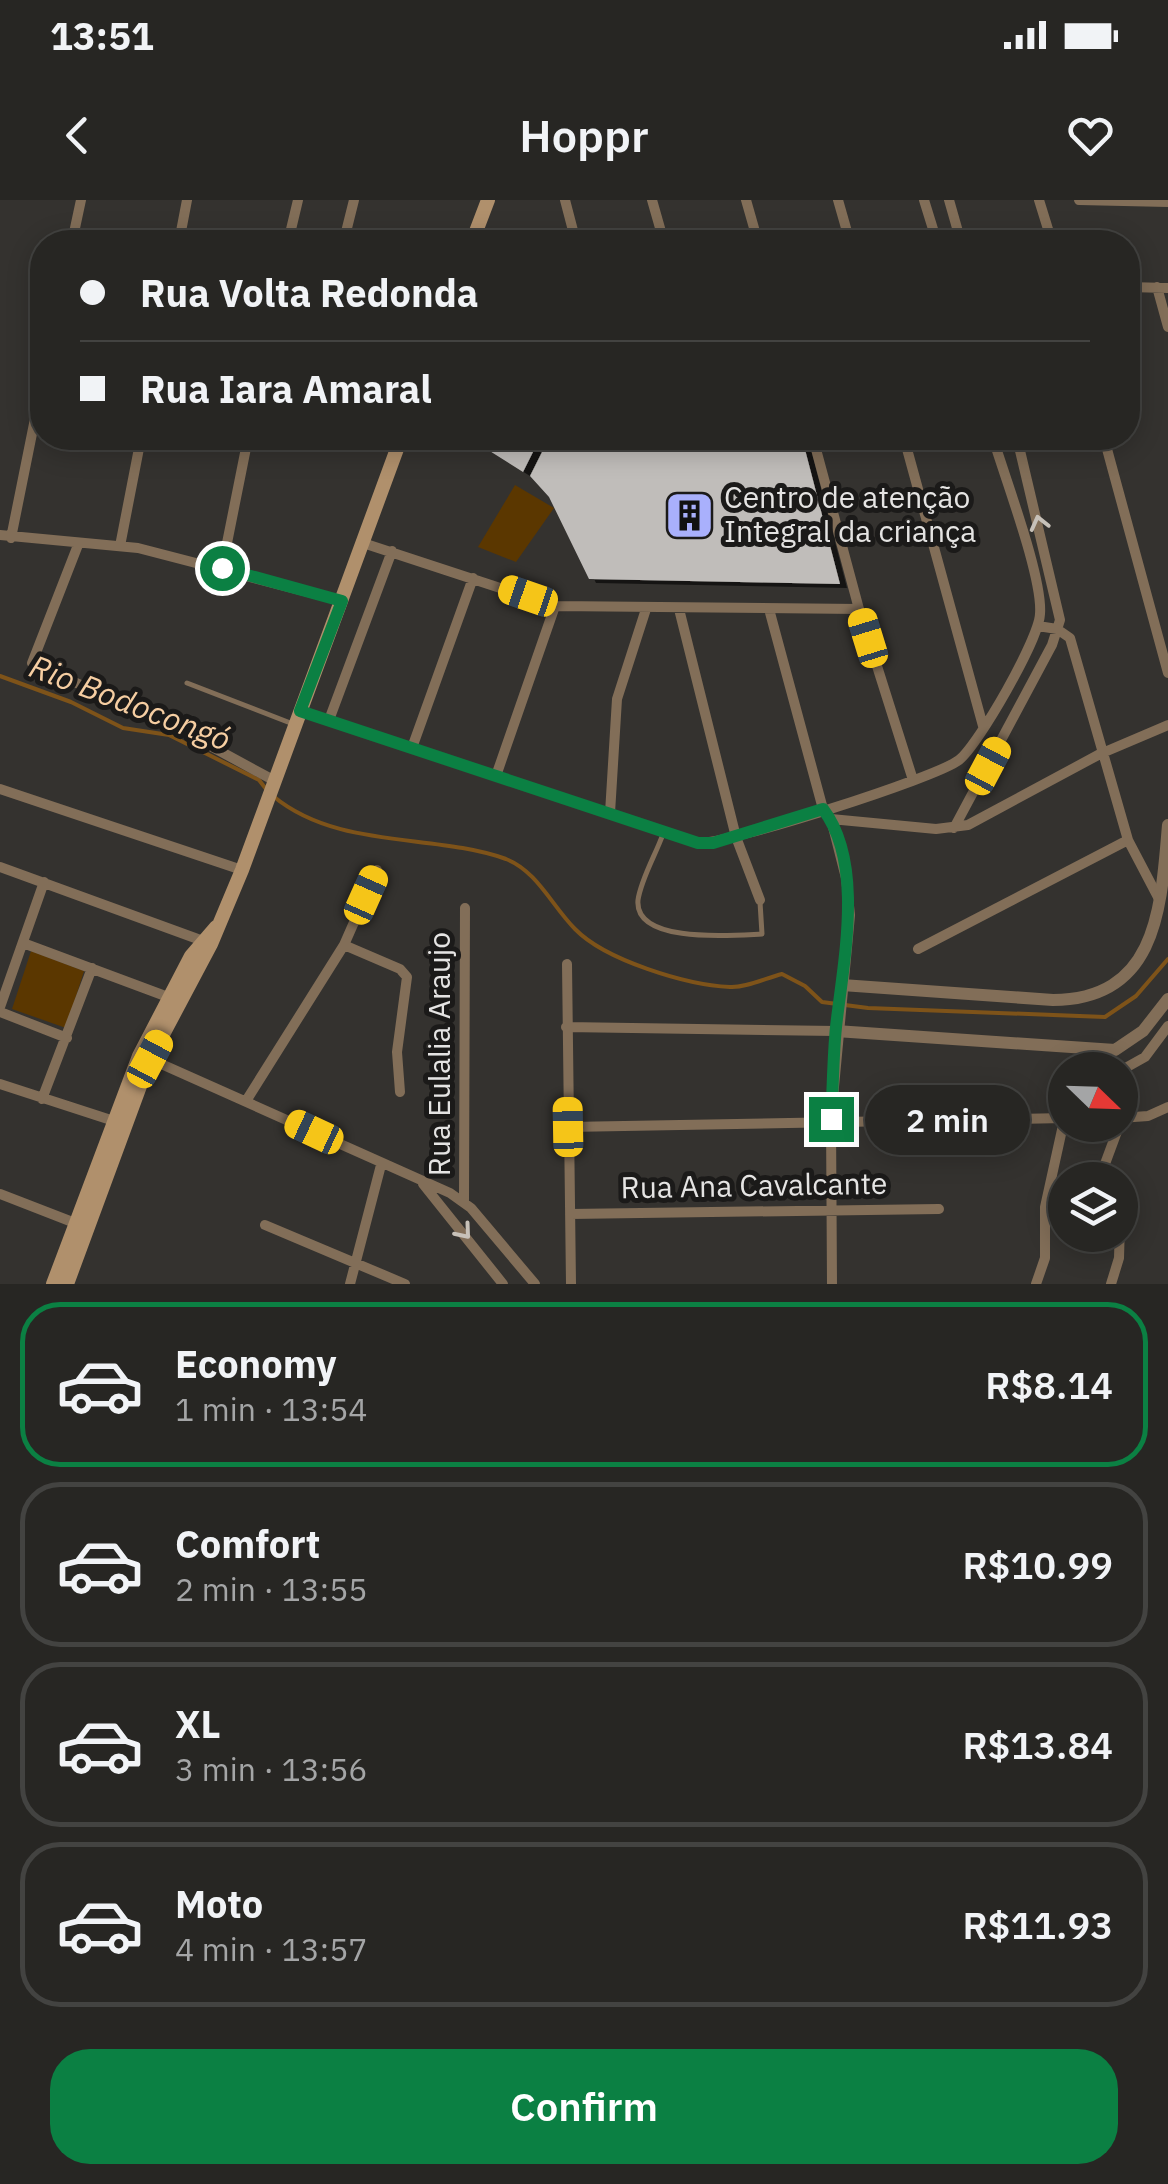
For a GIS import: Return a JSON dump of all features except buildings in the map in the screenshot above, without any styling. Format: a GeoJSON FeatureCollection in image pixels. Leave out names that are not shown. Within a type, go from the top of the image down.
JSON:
{"type":"FeatureCollection","features":[{"type":"Feature","properties":{"kind":"main road"},"geometry":{"type":"LineString","coordinates":[[477,230],[488,200]]}},
{"type":"Feature","properties":{"kind":"main road"},"geometry":{"type":"LineString","coordinates":[[53,1284],[168,997],[216,926],[242,870],[397,450]]}},
{"type":"Feature","properties":{"kind":"main road"},"geometry":{"type":"LineString","coordinates":[[67,1284],[118,1122],[206,942]]}},
{"type":"Feature","properties":{"kind":"street"},"geometry":{"type":"LineString","coordinates":[[75,230],[81,200]]}},
{"type":"Feature","properties":{"kind":"street"},"geometry":{"type":"LineString","coordinates":[[182,230],[188,200]]}},
{"type":"Feature","properties":{"kind":"street"},"geometry":{"type":"LineString","coordinates":[[291,230],[298,200]]}},
{"type":"Feature","properties":{"kind":"street"},"geometry":{"type":"LineString","coordinates":[[346,230],[354,200]]}},
{"type":"Feature","properties":{"kind":"street"},"geometry":{"type":"LineString","coordinates":[[565,200],[573,230]]}},
{"type":"Feature","properties":{"kind":"street"},"geometry":{"type":"LineString","coordinates":[[652,200],[661,230]]}},
{"type":"Feature","properties":{"kind":"street"},"geometry":{"type":"LineString","coordinates":[[746,200],[755,230]]}},
{"type":"Feature","properties":{"kind":"street"},"geometry":{"type":"LineString","coordinates":[[838,200],[847,230]]}},
{"type":"Feature","properties":{"kind":"street"},"geometry":{"type":"LineString","coordinates":[[924,200],[933,230]]}},
{"type":"Feature","properties":{"kind":"street"},"geometry":{"type":"LineString","coordinates":[[949,200],[958,230]]}},
{"type":"Feature","properties":{"kind":"street"},"geometry":{"type":"LineString","coordinates":[[1039,200],[1048,230]]}},
{"type":"Feature","properties":{"kind":"street"},"geometry":{"type":"LineString","coordinates":[[1078,200],[1168,202]]}},
{"type":"Feature","properties":{"kind":"street"},"geometry":{"type":"LineString","coordinates":[[1162,288],[1168,327]]}},
{"type":"Feature","properties":{"kind":"street"},"geometry":{"type":"LineString","coordinates":[[30,435],[6,537],[120,546],[222,568],[342,601]]}},
{"type":"Feature","properties":{"kind":"street"},"geometry":{"type":"LineString","coordinates":[[120,546],[139,450]]}},
{"type":"Feature","properties":{"kind":"street"},"geometry":{"type":"LineString","coordinates":[[222,568],[246,450]]}},
{"type":"Feature","properties":{"kind":"street"},"geometry":{"type":"LineString","coordinates":[[816,450],[859,610],[912,780]]}},
{"type":"Feature","properties":{"kind":"street"},"geometry":{"type":"LineString","coordinates":[[907,450],[982,726]]}},
{"type":"Feature","properties":{"kind":"street"},"geometry":{"type":"LineString","coordinates":[[298,718],[329,720],[412,745],[698,843],[736,837],[912,780],[961,758],[1038,626],[1036,583],[997,450]]}},
{"type":"Feature","properties":{"kind":"street"},"geometry":{"type":"LineString","coordinates":[[954,828],[1058,629],[1060,608],[1020,450]]}},
{"type":"Feature","properties":{"kind":"street"},"geometry":{"type":"LineString","coordinates":[[1107,450],[1168,672]]}},
{"type":"Feature","properties":{"kind":"street"},"geometry":{"type":"LineString","coordinates":[[363,543],[555,606],[859,610]]}},
{"type":"Feature","properties":{"kind":"street"},"geometry":{"type":"LineString","coordinates":[[78,545],[32,663],[210,744],[273,787]]}},
{"type":"Feature","properties":{"kind":"street"},"geometry":{"type":"LineString","coordinates":[[329,720],[392,551]]}},
{"type":"Feature","properties":{"kind":"street"},"geometry":{"type":"LineString","coordinates":[[412,745],[473,578]]}},
{"type":"Feature","properties":{"kind":"street"},"geometry":{"type":"LineString","coordinates":[[497,773],[555,606]]}},
{"type":"Feature","properties":{"kind":"street"},"geometry":{"type":"LineString","coordinates":[[678,609],[736,837],[760,900]]}},
{"type":"Feature","properties":{"kind":"street"},"geometry":{"type":"LineString","coordinates":[[768,609],[823,809],[831,819],[849,901],[849,941],[836,1025],[831,1119],[832,1284]]}},
{"type":"Feature","properties":{"kind":"street"},"geometry":{"type":"LineString","coordinates":[[610,813],[617,699],[646,610]]}},
{"type":"Feature","properties":{"kind":"street"},"geometry":{"type":"LineString","coordinates":[[1038,626],[1058,629],[1070,638],[1100,754],[1128,840],[1161,902]]}},
{"type":"Feature","properties":{"kind":"street"},"geometry":{"type":"LineString","coordinates":[[831,819],[954,828],[987,816],[1100,754],[1163,727]]}},
{"type":"Feature","properties":{"kind":"street"},"geometry":{"type":"LineString","coordinates":[[0,789],[242,870]]}},
{"type":"Feature","properties":{"kind":"street"},"geometry":{"type":"LineString","coordinates":[[841,988],[1083,1000],[1108,990],[1145,952],[1161,902],[1168,825]]}},
{"type":"Feature","properties":{"kind":"street"},"geometry":{"type":"LineString","coordinates":[[918,949],[1128,840]]}},
{"type":"Feature","properties":{"kind":"street"},"geometry":{"type":"LineString","coordinates":[[0,866],[206,942]]}},
{"type":"Feature","properties":{"kind":"street"},"geometry":{"type":"LineString","coordinates":[[246,1100],[344,945],[377,870]]}},
{"type":"Feature","properties":{"kind":"street"},"geometry":{"type":"LineString","coordinates":[[44,882],[0,1009],[67,1038]]}},
{"type":"Feature","properties":{"kind":"street","name":"Rua Eulalia Araujo"},"geometry":{"type":"LineString","coordinates":[[464,1202],[466,908]]}},
{"type":"Feature","properties":{"kind":"street"},"geometry":{"type":"LineString","coordinates":[[24,942],[168,997]]}},
{"type":"Feature","properties":{"kind":"street"},"geometry":{"type":"LineString","coordinates":[[344,945],[400,969],[407,982],[398,1033],[400,1092]]}},
{"type":"Feature","properties":{"kind":"street"},"geometry":{"type":"LineString","coordinates":[[567,964],[571,1284]]}},
{"type":"Feature","properties":{"kind":"street"},"geometry":{"type":"LineString","coordinates":[[42,1099],[92,968]]}},
{"type":"Feature","properties":{"kind":"street"},"geometry":{"type":"LineString","coordinates":[[566,1028],[836,1025],[1115,1050],[1144,1030],[1168,998]]}},
{"type":"Feature","properties":{"kind":"street"},"geometry":{"type":"LineString","coordinates":[[1138,1060],[1168,1026]]}},
{"type":"Feature","properties":{"kind":"street"},"geometry":{"type":"LineString","coordinates":[[150,1059],[464,1202],[535,1284]]}},
{"type":"Feature","properties":{"kind":"street"},"geometry":{"type":"LineString","coordinates":[[0,1084],[118,1122]]}},
{"type":"Feature","properties":{"kind":"street"},"geometry":{"type":"LineString","coordinates":[[1138,1114],[1168,1107]]}},
{"type":"Feature","properties":{"kind":"street"},"geometry":{"type":"LineString","coordinates":[[568,1127],[1048,1117]]}},
{"type":"Feature","properties":{"kind":"street"},"geometry":{"type":"LineString","coordinates":[[1036,1284],[1045,1258],[1046,1207],[1060,1142]]}},
{"type":"Feature","properties":{"kind":"street"},"geometry":{"type":"LineString","coordinates":[[350,1284],[381,1164]]}},
{"type":"Feature","properties":{"kind":"street"},"geometry":{"type":"LineString","coordinates":[[422,1183],[503,1284]]}},
{"type":"Feature","properties":{"kind":"street"},"geometry":{"type":"LineString","coordinates":[[0,1194],[75,1223]]}},
{"type":"Feature","properties":{"kind":"street","name":"Rua Ana Cavalcante"},"geometry":{"type":"LineString","coordinates":[[570,1214],[939,1209]]}},
{"type":"Feature","properties":{"kind":"street"},"geometry":{"type":"LineString","coordinates":[[264,1225],[404,1284]]}},
{"type":"Feature","properties":{"kind":"street"},"geometry":{"type":"LineString","coordinates":[[1111,1284],[1119,1252]]}},
{"type":"Feature","properties":{"kind":"lane"},"geometry":{"type":"LineString","coordinates":[[187,683],[298,718]]}},
{"type":"Feature","properties":{"kind":"lane"},"geometry":{"type":"LineString","coordinates":[[664,831],[638,899],[642,912],[655,925],[690,937],[762,934],[760,900]]}},
{"type":"Feature","properties":{"kind":"shaded area"},"geometry":{"type":"Polygon","coordinates":[[[515,485],[554,508],[516,562],[478,547],[515,485]]]}},
{"type":"Feature","properties":{"kind":"shaded area"},"geometry":{"type":"Polygon","coordinates":[[[31,951],[84,971],[66,1028],[12,1009],[31,951]]]}},
{"type":"Feature","properties":{"kind":"waterway","name":"Rio Bodocongó"},"geometry":{"type":"LineString","coordinates":[[0,676],[71,702],[123,728],[169,735],[259,780],[266,789]]}},
{"type":"Feature","properties":{"kind":"waterway","name":"Rio Bodocongó"},"geometry":{"type":"LineString","coordinates":[[273,796],[299,813],[356,833],[478,851],[506,859],[527,872],[588,940],[647,969],[712,985],[743,986],[782,974],[805,986],[822,1002],[868,1008],[1105,1017],[1136,996],[1168,959]]}},
{"type":"Feature","properties":{"kind":"place","name":"Centro de atenção Integral da criança"},"geometry":{"type":"Point","coordinates":[689,515]}},
{"type":"Feature","properties":{"kind":"route"},"geometry":{"type":"LineString","coordinates":[[222,568],[342,601],[300,711],[698,843],[736,837],[823,809],[831,819],[846,878],[850,916],[836,1032],[831,1119]]}}]}
